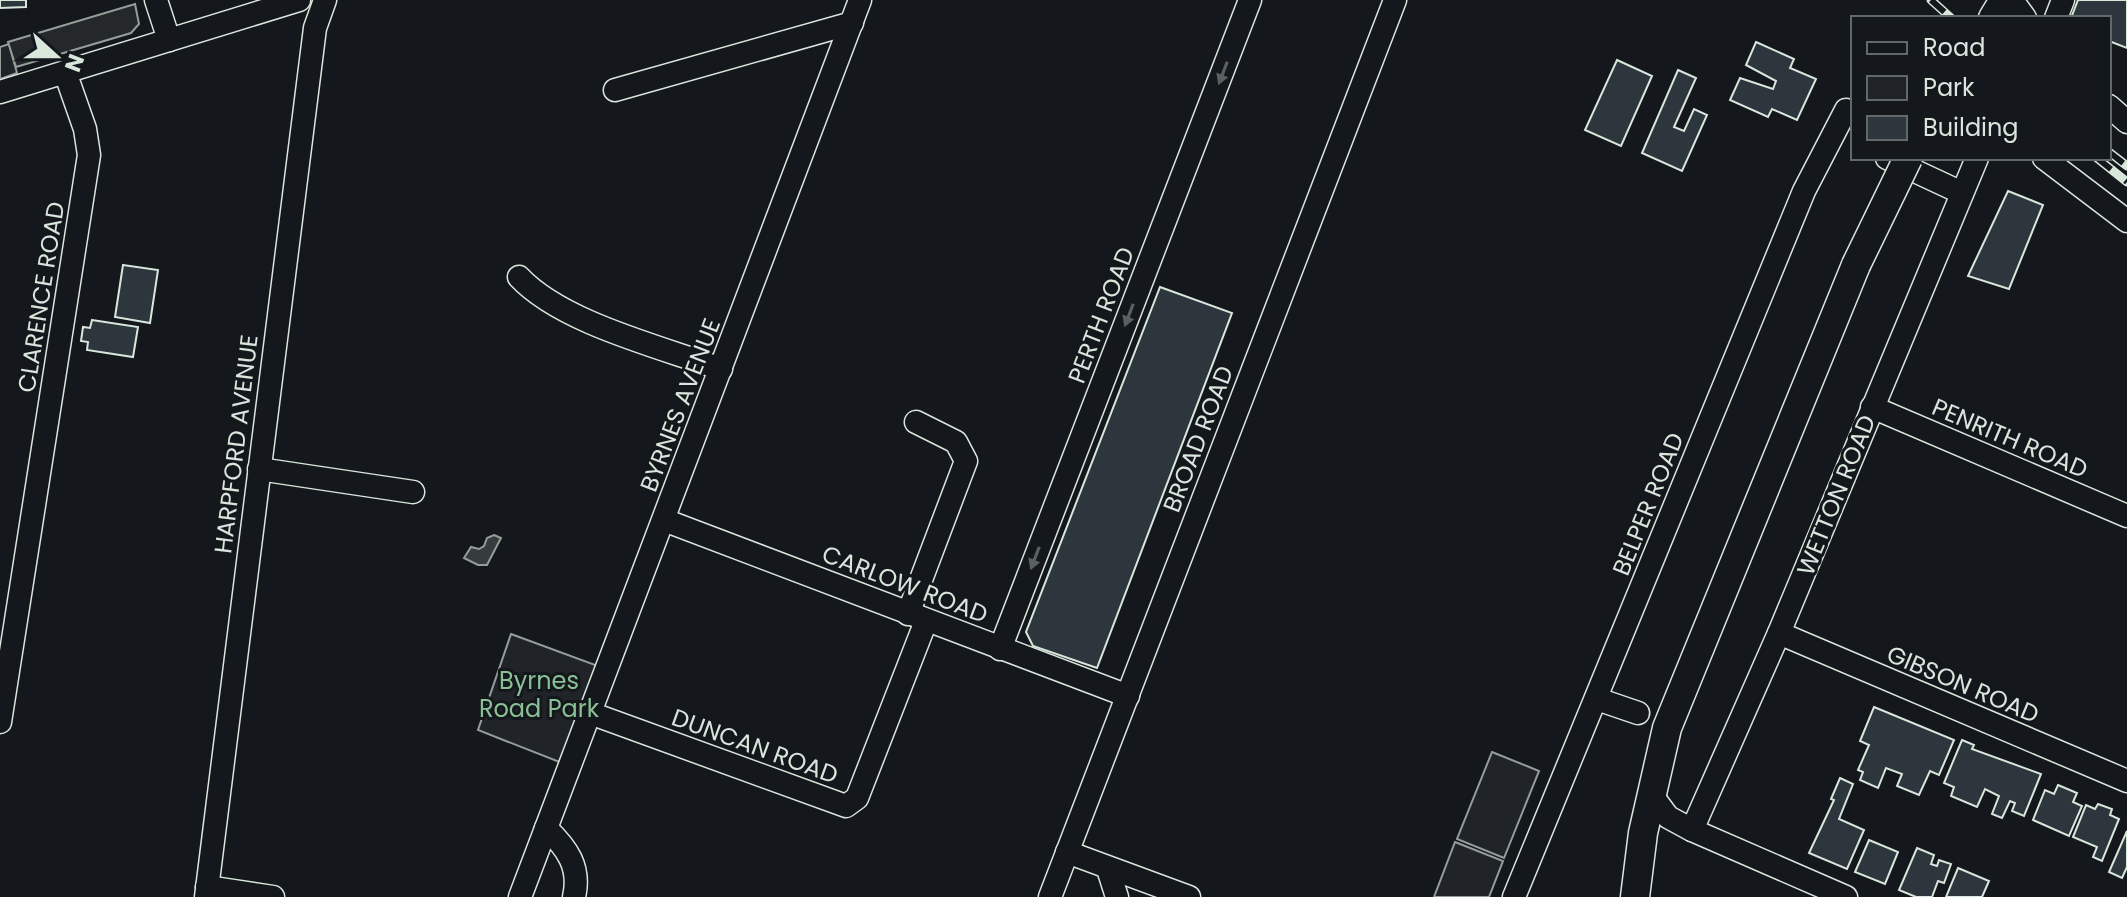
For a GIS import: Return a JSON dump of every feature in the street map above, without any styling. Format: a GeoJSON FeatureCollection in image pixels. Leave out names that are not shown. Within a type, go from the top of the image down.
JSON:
{"type":"FeatureCollection","features":[{"type":"Feature","properties":{"kind":"main road"},"geometry":{"type":"LineString","coordinates":[[1615,897],[1641,794],[1856,265],[1907,160]]}},
{"type":"Feature","properties":{"kind":"main road"},"geometry":{"type":"LineString","coordinates":[[1635,897],[1643,833],[1659,752]]}},
{"type":"Feature","properties":{"kind":"street"},"geometry":{"type":"LineString","coordinates":[[156,0],[169,40]]}},
{"type":"Feature","properties":{"kind":"street"},"geometry":{"type":"LineString","coordinates":[[0,92],[299,0]]}},
{"type":"Feature","properties":{"kind":"street","name":"HARPFORD AVENUE"},"geometry":{"type":"LineString","coordinates":[[206,892],[315,28],[325,0]]}},
{"type":"Feature","properties":{"kind":"street","name":"BYRNES AVENUE"},"geometry":{"type":"LineString","coordinates":[[520,897],[860,0]]}},
{"type":"Feature","properties":{"kind":"street","name":"PERTH ROAD"},"geometry":{"type":"LineString","coordinates":[[1000,649],[1250,0]]}},
{"type":"Feature","properties":{"kind":"street","name":"BROAD ROAD"},"geometry":{"type":"LineString","coordinates":[[1050,897],[1395,0]]}},
{"type":"Feature","properties":{"kind":"street"},"geometry":{"type":"LineString","coordinates":[[615,90],[852,23]]}},
{"type":"Feature","properties":{"kind":"street","name":"CLARENCE ROAD"},"geometry":{"type":"LineString","coordinates":[[0,722],[89,155],[85,129],[65,72]]}},
{"type":"Feature","properties":{"kind":"street"},"geometry":{"type":"LineString","coordinates":[[2111,108],[2127,122]]}},
{"type":"Feature","properties":{"kind":"street","name":"BELPER ROAD"},"geometry":{"type":"LineString","coordinates":[[1514,897],[1804,191],[1843,137],[1846,110]]}},
{"type":"Feature","properties":{"kind":"street"},"geometry":{"type":"LineString","coordinates":[[1891,160],[1962,193]]}},
{"type":"Feature","properties":{"kind":"street","name":"WETTON ROAD"},"geometry":{"type":"LineString","coordinates":[[1692,830],[1779,633],[1976,160]]}},
{"type":"Feature","properties":{"kind":"street"},"geometry":{"type":"LineString","coordinates":[[2047,160],[2127,221]]}},
{"type":"Feature","properties":{"kind":"street"},"geometry":{"type":"LineString","coordinates":[[519,277],[549,302],[574,315],[721,369]]}},
{"type":"Feature","properties":{"kind":"street","name":"PENRITH ROAD"},"geometry":{"type":"LineString","coordinates":[[1872,407],[2127,516]]}},
{"type":"Feature","properties":{"kind":"street","name":"DUNCAN ROAD"},"geometry":{"type":"LineString","coordinates":[[590,713],[846,806],[857,798],[966,461],[956,442],[916,422]]}},
{"type":"Feature","properties":{"kind":"street"},"geometry":{"type":"LineString","coordinates":[[259,469],[413,492]]}},
{"type":"Feature","properties":{"kind":"street","name":"CARLOW ROAD"},"geometry":{"type":"LineString","coordinates":[[664,520],[1128,696]]}},
{"type":"Feature","properties":{"kind":"street","name":"GIBSON ROAD"},"geometry":{"type":"LineString","coordinates":[[1779,633],[2127,781]]}},
{"type":"Feature","properties":{"kind":"street"},"geometry":{"type":"LineString","coordinates":[[1597,699],[1638,713]]}},
{"type":"Feature","properties":{"kind":"street"},"geometry":{"type":"LineString","coordinates":[[1651,794],[1668,817],[1692,830],[1846,897]]}},
{"type":"Feature","properties":{"kind":"street"},"geometry":{"type":"LineString","coordinates":[[1643,833],[1669,826],[1692,830]]}},
{"type":"Feature","properties":{"kind":"street"},"geometry":{"type":"LineString","coordinates":[[546,828],[564,845],[573,862],[577,878],[574,897]]}},
{"type":"Feature","properties":{"kind":"street"},"geometry":{"type":"LineString","coordinates":[[1067,852],[1189,897]]}},
{"type":"Feature","properties":{"kind":"street"},"geometry":{"type":"LineString","coordinates":[[1108,869],[1117,897]]}},
{"type":"Feature","properties":{"kind":"street"},"geometry":{"type":"LineString","coordinates":[[206,892],[273,897]]}},
{"type":"Feature","properties":{"kind":"green space"},"geometry":{"type":"Polygon","coordinates":[[[9,44],[17,73],[0,79],[0,47],[9,44]]]}},
{"type":"Feature","properties":{"kind":"green space","name":"Byrnes Road Park"},"geometry":{"type":"Polygon","coordinates":[[[511,634],[598,666],[562,763],[478,730],[511,634]]]}},
{"type":"Feature","properties":{"kind":"green space"},"geometry":{"type":"Polygon","coordinates":[[[1492,752],[1539,771],[1504,858],[1457,839],[1492,752]]]}},
{"type":"Feature","properties":{"kind":"green space"},"geometry":{"type":"Polygon","coordinates":[[[1455,842],[1503,861],[1489,897],[1434,897],[1455,842]]]}},
{"type":"Feature","properties":{"kind":"shaded area"},"geometry":{"type":"Polygon","coordinates":[[[135,4],[139,24],[131,33],[16,67],[8,42],[135,4]]]}},
{"type":"Feature","properties":{"kind":"shaded area"},"geometry":{"type":"Polygon","coordinates":[[[494,535],[501,538],[487,565],[478,565],[464,558],[471,547],[479,549],[487,538],[494,535]]]}},
{"type":"Feature","properties":{"kind":"building"},"geometry":{"type":"Polygon","coordinates":[[[0,0],[26,0],[26,7],[0,8],[0,0]]]}},
{"type":"Feature","properties":{"kind":"building"},"geometry":{"type":"Polygon","coordinates":[[[2078,0],[2127,0],[2127,48],[2111,42],[2111,16],[2072,16],[2078,0]]]}},
{"type":"Feature","properties":{"kind":"building"},"geometry":{"type":"Polygon","coordinates":[[[1756,42],[1794,59],[1790,68],[1816,79],[1797,120],[1772,109],[1768,117],[1730,100],[1740,78],[1773,89],[1776,81],[1746,65],[1756,42]]]}},
{"type":"Feature","properties":{"kind":"building"},"geometry":{"type":"Polygon","coordinates":[[[1617,60],[1652,76],[1621,146],[1585,130],[1617,60]]]}},
{"type":"Feature","properties":{"kind":"building"},"geometry":{"type":"Polygon","coordinates":[[[1678,70],[1696,78],[1674,127],[1684,131],[1694,109],[1707,115],[1682,171],[1642,153],[1678,70]]]}},
{"type":"Feature","properties":{"kind":"building"},"geometry":{"type":"Polygon","coordinates":[[[2008,191],[2043,205],[2009,289],[1968,276],[2008,191]]]}},
{"type":"Feature","properties":{"kind":"building"},"geometry":{"type":"Polygon","coordinates":[[[123,265],[158,270],[150,323],[115,317],[123,265]]]}},
{"type":"Feature","properties":{"kind":"building"},"geometry":{"type":"Polygon","coordinates":[[[1160,287],[1232,313],[1097,668],[1033,646],[1026,632],[1160,287]]]}},
{"type":"Feature","properties":{"kind":"building"},"geometry":{"type":"Polygon","coordinates":[[[92,320],[138,327],[133,357],[87,350],[88,342],[81,341],[83,327],[90,328],[92,320]]]}},
{"type":"Feature","properties":{"kind":"building"},"geometry":{"type":"Polygon","coordinates":[[[1874,707],[1954,740],[1939,775],[1930,771],[1919,795],[1897,786],[1902,774],[1886,768],[1878,788],[1860,780],[1863,772],[1858,770],[1869,745],[1860,741],[1874,707]]]}},
{"type":"Feature","properties":{"kind":"building"},"geometry":{"type":"Polygon","coordinates":[[[1962,740],[1974,745],[1972,749],[2041,774],[2024,816],[2012,811],[2015,803],[2010,801],[2002,818],[1992,814],[1999,796],[1985,789],[1977,807],[1951,796],[1954,787],[1944,783],[1962,740]]]}},
{"type":"Feature","properties":{"kind":"building"},"geometry":{"type":"Polygon","coordinates":[[[1840,778],[1853,784],[1839,819],[1864,830],[1847,869],[1809,853],[1834,800],[1831,799],[1840,778]]]}},
{"type":"Feature","properties":{"kind":"building"},"geometry":{"type":"Polygon","coordinates":[[[2058,785],[2077,793],[2073,802],[2082,806],[2069,836],[2033,820],[2045,790],[2054,794],[2058,785]]]}},
{"type":"Feature","properties":{"kind":"building"},"geometry":{"type":"Polygon","coordinates":[[[2098,804],[2112,809],[2110,815],[2119,819],[2102,861],[2093,857],[2097,847],[2073,837],[2086,805],[2095,809],[2098,804]]]}},
{"type":"Feature","properties":{"kind":"building"},"geometry":{"type":"Polygon","coordinates":[[[2127,831],[2127,867],[2122,878],[2109,872],[2127,831]]]}},
{"type":"Feature","properties":{"kind":"building"},"geometry":{"type":"Polygon","coordinates":[[[1869,840],[1898,852],[1885,884],[1855,872],[1869,840]]]}},
{"type":"Feature","properties":{"kind":"building"},"geometry":{"type":"Polygon","coordinates":[[[1917,848],[1934,855],[1931,864],[1937,866],[1939,860],[1951,864],[1944,883],[1938,881],[1932,897],[1916,897],[1899,890],[1917,848]]]}},
{"type":"Feature","properties":{"kind":"building"},"geometry":{"type":"Polygon","coordinates":[[[1958,868],[1989,881],[1982,897],[1946,897],[1958,868]]]}},
{"type":"Feature","properties":{"kind":"railway"},"geometry":{"type":"LineString","coordinates":[[1931,0],[1949,16]]}},
{"type":"Feature","properties":{"kind":"railway"},"geometry":{"type":"LineString","coordinates":[[2111,154],[2127,166]]}},
{"type":"Feature","properties":{"kind":"railway"},"geometry":{"type":"LineString","coordinates":[[2100,160],[2127,182]]}}]}
